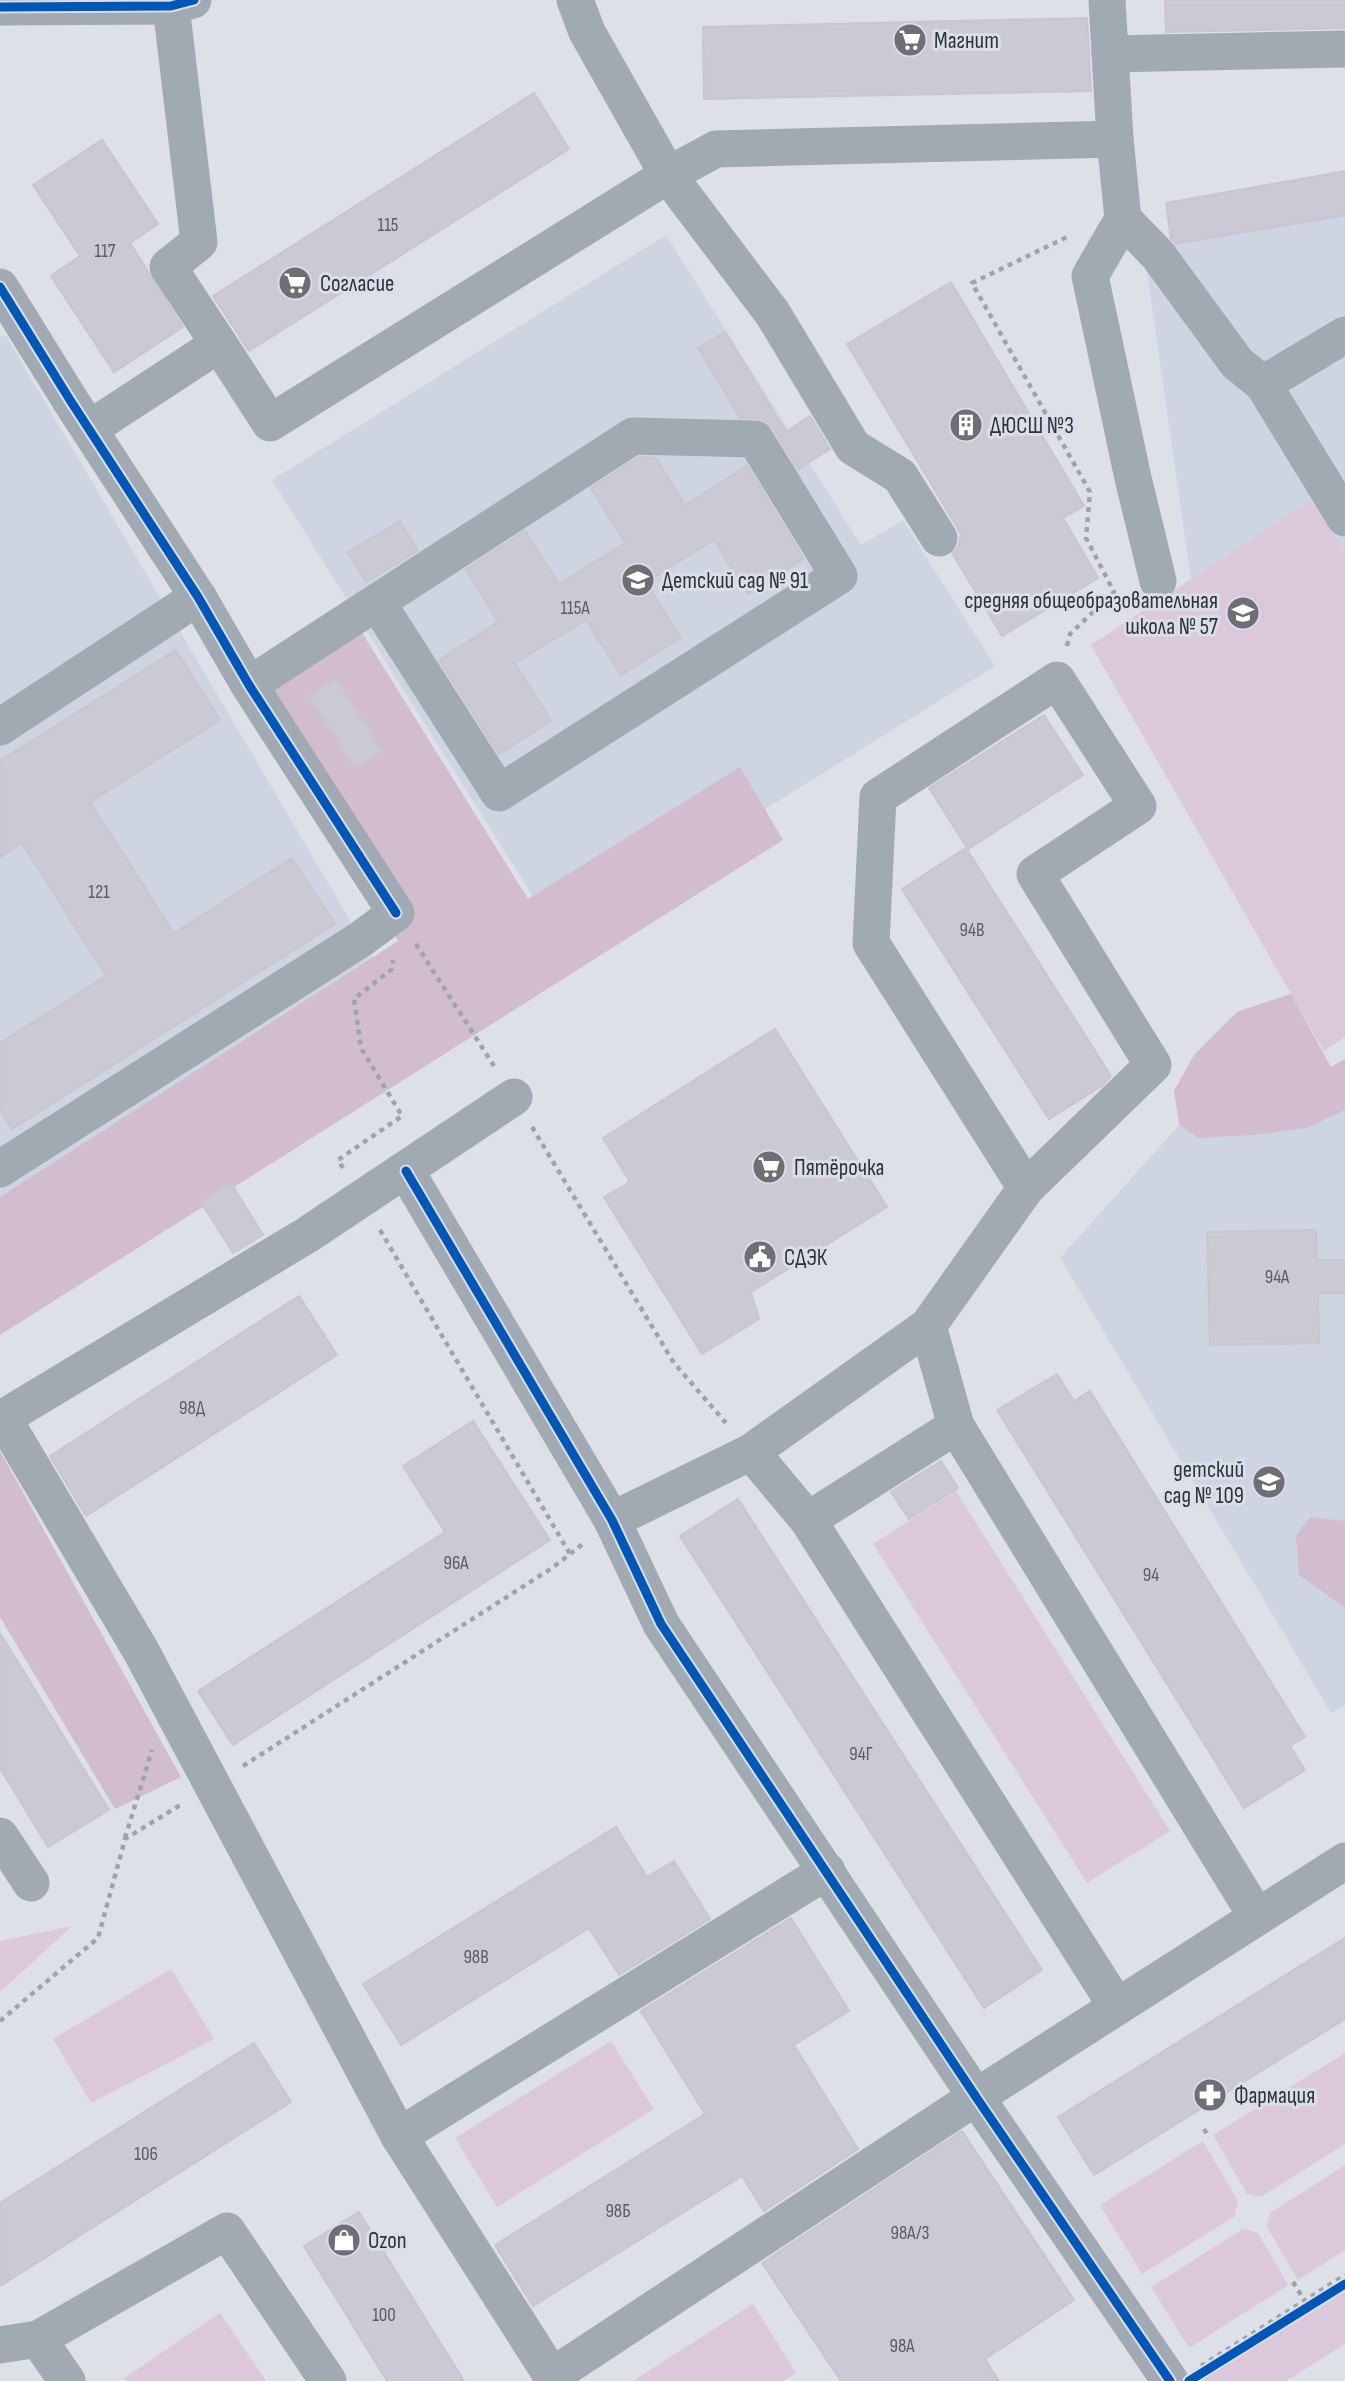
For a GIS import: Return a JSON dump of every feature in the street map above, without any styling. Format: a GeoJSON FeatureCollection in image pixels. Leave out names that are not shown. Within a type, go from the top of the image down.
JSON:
{"type":"FeatureCollection","features":[{"type":"Feature","properties":{"kind":"street"},"geometry":{"type":"LineString","coordinates":[[575,0],[587,32],[668,175],[773,314],[853,447],[901,476],[939,538]]}},
{"type":"Feature","properties":{"kind":"street"},"geometry":{"type":"LineString","coordinates":[[1107,0],[1115,139],[1123,219],[1090,276],[1158,581]]}},
{"type":"Feature","properties":{"kind":"street"},"geometry":{"type":"LineString","coordinates":[[0,7],[183,3],[199,242],[168,267],[270,423],[668,175],[716,149],[1115,139]]}},
{"type":"Feature","properties":{"kind":"street"},"geometry":{"type":"LineString","coordinates":[[1110,54],[1345,49]]}},
{"type":"Feature","properties":{"kind":"street"},"geometry":{"type":"LineString","coordinates":[[1123,219],[1158,255],[1237,363],[1263,384],[1345,519]]}},
{"type":"Feature","properties":{"kind":"street"},"geometry":{"type":"LineString","coordinates":[[0,286],[198,597],[249,685],[396,914],[0,1169]]}},
{"type":"Feature","properties":{"kind":"street"},"geometry":{"type":"LineString","coordinates":[[1263,384],[1345,335]]}},
{"type":"Feature","properties":{"kind":"street"},"geometry":{"type":"LineString","coordinates":[[89,429],[219,344]]}},
{"type":"Feature","properties":{"kind":"street"},"geometry":{"type":"LineString","coordinates":[[249,685],[377,602],[633,436],[755,439],[839,576],[499,793],[377,602]]}},
{"type":"Feature","properties":{"kind":"street"},"geometry":{"type":"LineString","coordinates":[[0,727],[198,597]]}},
{"type":"Feature","properties":{"kind":"street"},"geometry":{"type":"LineString","coordinates":[[612,1520],[751,1452],[928,1326],[1026,1188],[1153,1065],[1035,874],[1138,806],[1057,680],[878,797],[871,943],[1026,1188]]}},
{"type":"Feature","properties":{"kind":"street"},"geometry":{"type":"LineString","coordinates":[[514,1097],[307,1235],[3,1418],[141,1651],[399,2136],[554,2379],[976,2097],[1345,1861]]}},
{"type":"Feature","properties":{"kind":"street"},"geometry":{"type":"LineString","coordinates":[[406,1171],[612,1520],[661,1624],[976,2097],[1188,2375]]}},
{"type":"Feature","properties":{"kind":"street"},"geometry":{"type":"LineString","coordinates":[[928,1326],[956,1426],[1256,1917]]}},
{"type":"Feature","properties":{"kind":"street"},"geometry":{"type":"LineString","coordinates":[[808,1520],[956,1426]]}},
{"type":"Feature","properties":{"kind":"street"},"geometry":{"type":"LineString","coordinates":[[751,1452],[808,1520],[1117,2007]]}},
{"type":"Feature","properties":{"kind":"street"},"geometry":{"type":"LineString","coordinates":[[0,1836],[31,1883]]}},
{"type":"Feature","properties":{"kind":"street"},"geometry":{"type":"LineString","coordinates":[[399,2136],[827,1871]]}},
{"type":"Feature","properties":{"kind":"street"},"geometry":{"type":"LineString","coordinates":[[0,2345],[38,2339],[227,2231],[328,2381]]}},
{"type":"Feature","properties":{"kind":"street"},"geometry":{"type":"LineString","coordinates":[[38,2339],[67,2381]]}},
{"type":"Feature","properties":{"kind":"path"},"geometry":{"type":"LineString","coordinates":[[1057,680],[1070,634],[1114,592],[1086,538],[1090,492],[972,283],[1076,232]]}},
{"type":"Feature","properties":{"kind":"path"},"geometry":{"type":"LineString","coordinates":[[396,914],[514,1097],[674,1363],[751,1452]]}},
{"type":"Feature","properties":{"kind":"path"},"geometry":{"type":"LineString","coordinates":[[396,914],[393,969],[354,999],[361,1048],[402,1116],[338,1160],[570,1554]]}},
{"type":"Feature","properties":{"kind":"path"},"geometry":{"type":"LineString","coordinates":[[125,1839],[552,1568],[612,1520]]}},
{"type":"Feature","properties":{"kind":"path"},"geometry":{"type":"LineString","coordinates":[[0,2021],[99,1938],[125,1839],[167,1703]]}},
{"type":"Feature","properties":{"kind":"path"},"geometry":{"type":"LineString","coordinates":[[1204,2129],[1209,2138]]}},
{"type":"Feature","properties":{"kind":"path"},"geometry":{"type":"LineString","coordinates":[[1188,2375],[1345,2275]]}},
{"type":"Feature","properties":{"kind":"path"},"geometry":{"type":"LineString","coordinates":[[1293,2282],[1304,2300]]}},
{"type":"Feature","properties":{"kind":"path"},"geometry":{"type":"LineString","coordinates":[[1188,2375],[1345,2284]]}},
{"type":"Feature","properties":{"kind":"shaded area","name":"средняя общеобразовательная школа № 57"},"geometry":{"type":"Polygon","coordinates":[[[1345,215],[1345,1037],[1324,1051],[1091,645],[1191,580],[1146,265],[1172,244],[1345,215]]]}},
{"type":"Feature","properties":{"kind":"shaded area","name":"Детский сад № 91"},"geometry":{"type":"Polygon","coordinates":[[[666,235],[861,545],[903,520],[995,666],[559,938],[272,480],[666,235]]]}},
{"type":"Feature","properties":{"kind":"shaded area"},"geometry":{"type":"Polygon","coordinates":[[[5,334],[361,939],[436,1049],[0,1247],[0,337],[5,334]]]}},
{"type":"Feature","properties":{"kind":"shaded area"},"geometry":{"type":"Polygon","coordinates":[[[1312,500],[1345,555],[1345,1037],[1324,1051],[1091,645],[1312,500]]]}},
{"type":"Feature","properties":{"kind":"shaded area"},"geometry":{"type":"Polygon","coordinates":[[[346,607],[528,899],[740,767],[783,840],[0,1335],[0,1197],[398,941],[233,680],[346,607]]]}},
{"type":"Feature","properties":{"kind":"shaded area"},"geometry":{"type":"Polygon","coordinates":[[[1291,994],[1331,1067],[1345,1059],[1345,1110],[1306,1128],[1252,1135],[1198,1138],[1179,1124],[1174,1091],[1194,1055],[1237,1012],[1291,994]]]}},
{"type":"Feature","properties":{"kind":"shaded area","name":"детский сад № 109"},"geometry":{"type":"Polygon","coordinates":[[[1345,1059],[1345,1706],[1331,1713],[1060,1258],[1206,1095],[1332,1067],[1345,1059]]]}},
{"type":"Feature","properties":{"kind":"shaded area"},"geometry":{"type":"Polygon","coordinates":[[[0,1451],[181,1777],[115,1809],[0,1617],[0,1451]]]}},
{"type":"Feature","properties":{"kind":"shaded area"},"geometry":{"type":"Polygon","coordinates":[[[956,1491],[1170,1831],[1087,1883],[873,1544],[956,1491]]]}},
{"type":"Feature","properties":{"kind":"shaded area"},"geometry":{"type":"Polygon","coordinates":[[[1310,1517],[1345,1521],[1345,1608],[1299,1575],[1296,1536],[1310,1517]]]}},
{"type":"Feature","properties":{"kind":"shaded area"},"geometry":{"type":"Polygon","coordinates":[[[72,1926],[0,1992],[0,1941],[72,1926]]]}},
{"type":"Feature","properties":{"kind":"shaded area"},"geometry":{"type":"Polygon","coordinates":[[[171,1969],[214,2039],[91,2103],[53,2039],[171,1969]]]}},
{"type":"Feature","properties":{"kind":"shaded area"},"geometry":{"type":"Polygon","coordinates":[[[611,2041],[654,2109],[497,2207],[455,2138],[611,2041]]]}},
{"type":"Feature","properties":{"kind":"shaded area"},"geometry":{"type":"Polygon","coordinates":[[[1345,2053],[1345,2144],[1261,2197],[1247,2194],[1213,2135],[1345,2053]]]}},
{"type":"Feature","properties":{"kind":"shaded area"},"geometry":{"type":"Polygon","coordinates":[[[1203,2141],[1238,2201],[1235,2216],[1142,2274],[1100,2205],[1203,2141]]]}},
{"type":"Feature","properties":{"kind":"shaded area"},"geometry":{"type":"Polygon","coordinates":[[[1345,2165],[1345,2250],[1298,2280],[1267,2227],[1270,2213],[1345,2165]]]}},
{"type":"Feature","properties":{"kind":"shaded area"},"geometry":{"type":"Polygon","coordinates":[[[1243,2229],[1258,2233],[1288,2285],[1189,2348],[1151,2287],[1243,2229]]]}},
{"type":"Feature","properties":{"kind":"shaded area"},"geometry":{"type":"Polygon","coordinates":[[[1345,2290],[1345,2344],[1286,2381],[1199,2379],[1345,2290]]]}},
{"type":"Feature","properties":{"kind":"shaded area"},"geometry":{"type":"Polygon","coordinates":[[[753,2304],[796,2373],[783,2381],[633,2381],[753,2304]]]}},
{"type":"Feature","properties":{"kind":"shaded area"},"geometry":{"type":"Polygon","coordinates":[[[220,2313],[266,2381],[126,2381],[124,2378],[220,2313]]]}},
{"type":"Feature","properties":{"kind":"building"},"geometry":{"type":"Polygon","coordinates":[[[1165,0],[1345,0],[1345,28],[1166,32],[1165,0]]]}},
{"type":"Feature","properties":{"kind":"building"},"geometry":{"type":"Polygon","coordinates":[[[1087,18],[1091,91],[704,99],[703,27],[1087,18]]]}},
{"type":"Feature","properties":{"kind":"building"},"geometry":{"type":"Polygon","coordinates":[[[534,93],[569,149],[249,351],[213,296],[534,93]]]}},
{"type":"Feature","properties":{"kind":"building"},"geometry":{"type":"Polygon","coordinates":[[[102,140],[158,224],[130,243],[183,327],[114,372],[51,276],[80,256],[33,185],[102,140]]]}},
{"type":"Feature","properties":{"kind":"building"},"geometry":{"type":"Polygon","coordinates":[[[1345,171],[1345,215],[1176,244],[1171,239],[1166,203],[1345,171]]]}},
{"type":"Feature","properties":{"kind":"building","name":"ДЮСШ №3"},"geometry":{"type":"Polygon","coordinates":[[[951,282],[1084,506],[1063,518],[1098,578],[1002,636],[952,553],[958,547],[961,535],[957,527],[847,344],[951,282]]]}},
{"type":"Feature","properties":{"kind":"building"},"geometry":{"type":"Polygon","coordinates":[[[725,332],[786,432],[810,416],[830,449],[798,469],[766,421],[740,418],[698,348],[725,332]]]}},
{"type":"Feature","properties":{"kind":"building"},"geometry":{"type":"Polygon","coordinates":[[[639,457],[656,458],[685,505],[747,466],[804,559],[748,594],[714,540],[646,582],[681,638],[621,675],[586,620],[515,663],[551,721],[499,754],[439,660],[498,622],[466,569],[525,531],[559,584],[625,543],[591,488],[639,457]]]}},
{"type":"Feature","properties":{"kind":"building"},"geometry":{"type":"Polygon","coordinates":[[[400,521],[418,551],[366,582],[348,552],[400,521]]]}},
{"type":"Feature","properties":{"kind":"building"},"geometry":{"type":"Polygon","coordinates":[[[176,650],[220,720],[90,802],[174,933],[292,858],[335,924],[12,1129],[0,1110],[0,1043],[106,976],[22,843],[0,857],[0,761],[176,650]]]}},
{"type":"Feature","properties":{"kind":"building"},"geometry":{"type":"Polygon","coordinates":[[[336,679],[382,751],[355,768],[309,696],[336,679]]]}},
{"type":"Feature","properties":{"kind":"building"},"geometry":{"type":"Polygon","coordinates":[[[1044,715],[1083,775],[968,849],[929,788],[1044,715]]]}},
{"type":"Feature","properties":{"kind":"building"},"geometry":{"type":"Polygon","coordinates":[[[966,848],[1111,1076],[1103,1085],[1049,1119],[902,889],[966,848]]]}},
{"type":"Feature","properties":{"kind":"building"},"geometry":{"type":"Polygon","coordinates":[[[775,1029],[887,1207],[751,1292],[759,1319],[702,1354],[604,1197],[630,1182],[603,1138],[775,1029]]]}},
{"type":"Feature","properties":{"kind":"building"},"geometry":{"type":"Polygon","coordinates":[[[231,1183],[263,1235],[233,1253],[201,1202],[231,1183]]]}},
{"type":"Feature","properties":{"kind":"building"},"geometry":{"type":"Polygon","coordinates":[[[1316,1230],[1317,1260],[1345,1260],[1345,1293],[1318,1293],[1319,1343],[1210,1345],[1207,1232],[1316,1230]]]}},
{"type":"Feature","properties":{"kind":"building"},"geometry":{"type":"Polygon","coordinates":[[[299,1296],[337,1355],[86,1516],[50,1456],[299,1296]]]}},
{"type":"Feature","properties":{"kind":"building"},"geometry":{"type":"Polygon","coordinates":[[[1057,1374],[1074,1401],[1090,1391],[1305,1737],[1290,1746],[1305,1770],[1244,1808],[997,1410],[1057,1374]]]}},
{"type":"Feature","properties":{"kind":"building"},"geometry":{"type":"Polygon","coordinates":[[[473,1421],[550,1540],[233,1745],[198,1691],[445,1532],[403,1466],[473,1421]]]}},
{"type":"Feature","properties":{"kind":"building"},"geometry":{"type":"Polygon","coordinates":[[[941,1461],[958,1488],[909,1519],[891,1492],[941,1461]]]}},
{"type":"Feature","properties":{"kind":"building"},"geometry":{"type":"Polygon","coordinates":[[[738,1499],[1042,1970],[984,2008],[680,1536],[738,1499]]]}},
{"type":"Feature","properties":{"kind":"building"},"geometry":{"type":"Polygon","coordinates":[[[0,1633],[109,1810],[48,1847],[0,1768],[0,1633]]]}},
{"type":"Feature","properties":{"kind":"building"},"geometry":{"type":"Polygon","coordinates":[[[616,1827],[647,1877],[674,1861],[710,1919],[619,1975],[589,1928],[401,2045],[363,1984],[616,1827]]]}},
{"type":"Feature","properties":{"kind":"building"},"geometry":{"type":"Polygon","coordinates":[[[791,1918],[849,2011],[794,2045],[858,2149],[764,2211],[742,2176],[533,2306],[495,2245],[705,2114],[641,2011],[791,1918]]]}},
{"type":"Feature","properties":{"kind":"building"},"geometry":{"type":"Polygon","coordinates":[[[1345,1938],[1345,2019],[1094,2175],[1058,2117],[1345,1938]]]}},
{"type":"Feature","properties":{"kind":"building"},"geometry":{"type":"Polygon","coordinates":[[[254,2043],[291,2102],[0,2286],[0,2203],[254,2043]]]}},
{"type":"Feature","properties":{"kind":"building"},"geometry":{"type":"Polygon","coordinates":[[[962,2131],[1074,2300],[985,2359],[999,2381],[841,2381],[762,2263],[962,2131]]]}},
{"type":"Feature","properties":{"kind":"building"},"geometry":{"type":"Polygon","coordinates":[[[359,2212],[464,2381],[387,2381],[304,2246],[359,2212]]]}},
{"type":"Feature","properties":{"kind":"cycle path"},"geometry":{"type":"LineString","coordinates":[[0,7],[171,6],[194,0]]}},
{"type":"Feature","properties":{"kind":"cycle path"},"geometry":{"type":"LineString","coordinates":[[0,287],[198,597],[249,685],[396,913]]}},
{"type":"Feature","properties":{"kind":"cycle path"},"geometry":{"type":"LineString","coordinates":[[406,1171],[612,1520],[661,1624],[976,2097],[1170,2381]]}},
{"type":"Feature","properties":{"kind":"cycle path"},"geometry":{"type":"LineString","coordinates":[[1189,2381],[1345,2284]]}},
{"type":"Feature","properties":{"kind":"place","name":"Магнит"},"geometry":{"type":"Point","coordinates":[910,40]}},
{"type":"Feature","properties":{"kind":"place","name":"Согласие"},"geometry":{"type":"Point","coordinates":[295,283]}},
{"type":"Feature","properties":{"kind":"place","name":"ДЮСШ №3"},"geometry":{"type":"Point","coordinates":[966,425]}},
{"type":"Feature","properties":{"kind":"place","name":"Детский сад № 91"},"geometry":{"type":"Point","coordinates":[638,580]}},
{"type":"Feature","properties":{"kind":"place","name":"средняя общеобразовательная школа № 57"},"geometry":{"type":"Point","coordinates":[1243,613]}},
{"type":"Feature","properties":{"kind":"place","name":"Пятёрочка"},"geometry":{"type":"Point","coordinates":[769,1167]}},
{"type":"Feature","properties":{"kind":"place","name":"СДЭК"},"geometry":{"type":"Point","coordinates":[760,1257]}},
{"type":"Feature","properties":{"kind":"place","name":"детский сад № 109"},"geometry":{"type":"Point","coordinates":[1269,1482]}},
{"type":"Feature","properties":{"kind":"place","name":"Фармация"},"geometry":{"type":"Point","coordinates":[1210,2095]}},
{"type":"Feature","properties":{"kind":"place","name":"Ozon"},"geometry":{"type":"Point","coordinates":[344,2240]}}]}
